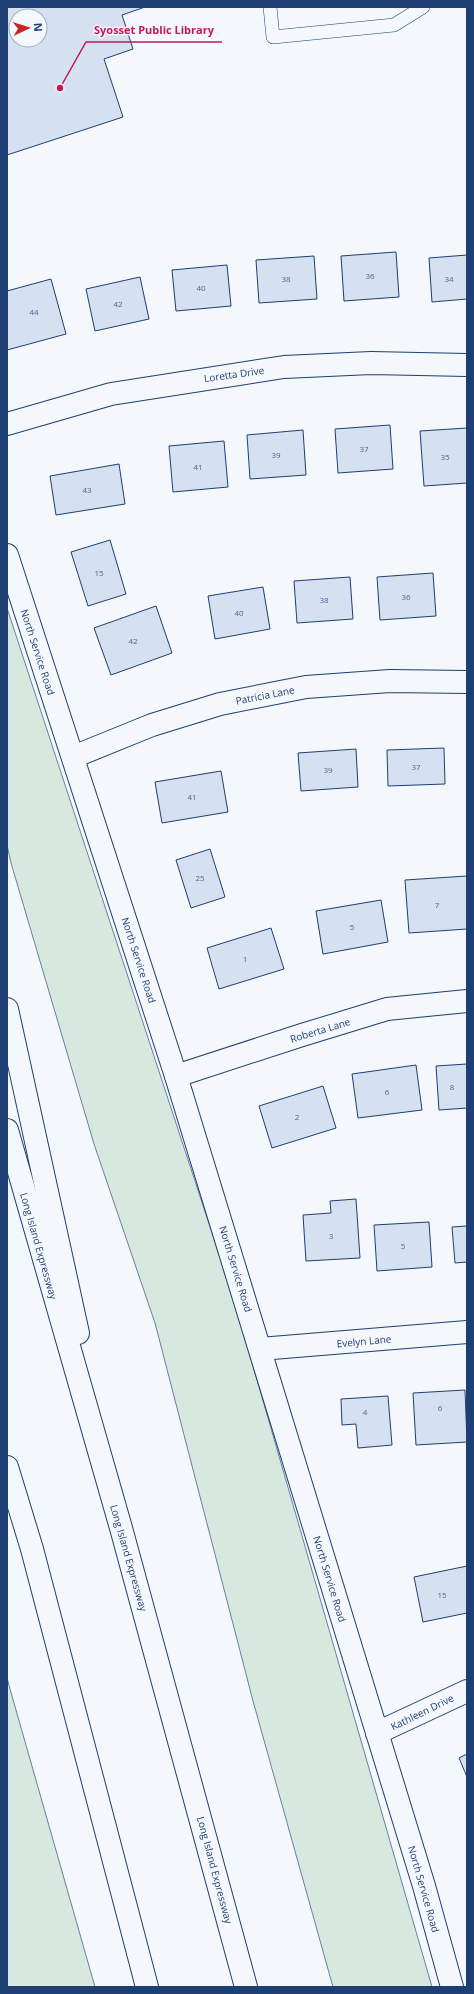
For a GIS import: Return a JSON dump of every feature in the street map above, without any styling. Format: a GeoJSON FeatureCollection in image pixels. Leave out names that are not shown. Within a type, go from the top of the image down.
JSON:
{"type":"FeatureCollection","features":[{"type":"Feature","properties":{"kind":"main road","name":"Loretta Drive"},"geometry":{"type":"LineString","coordinates":[[7,424],[111,394],[284,367],[370,363],[467,365]]}},
{"type":"Feature","properties":{"kind":"main road","name":"North Service Road"},"geometry":{"type":"LineString","coordinates":[[7,555],[176,1076],[424,1886],[452,1987]]}},
{"type":"Feature","properties":{"kind":"main road","name":"Patricia Lane"},"geometry":{"type":"LineString","coordinates":[[72,757],[152,725],[220,704],[306,687],[390,682],[467,682]]}},
{"type":"Feature","properties":{"kind":"main road","name":"Roberta Lane"},"geometry":{"type":"LineString","coordinates":[[176,1076],[387,1009],[467,1002]]}},
{"type":"Feature","properties":{"kind":"main road"},"geometry":{"type":"LineString","coordinates":[[7,1009],[121,1528]]}},
{"type":"Feature","properties":{"kind":"main road","name":"Long Island Expressway"},"geometry":{"type":"LineString","coordinates":[[7,1130],[121,1528],[246,1987]]}},
{"type":"Feature","properties":{"kind":"main road","name":"Evelyn Lane"},"geometry":{"type":"LineString","coordinates":[[260,1349],[467,1332]]}},
{"type":"Feature","properties":{"kind":"main road"},"geometry":{"type":"LineString","coordinates":[[7,1467],[32,1549],[147,1987]]}},
{"type":"Feature","properties":{"kind":"main road"},"geometry":{"type":"LineString","coordinates":[[7,1485],[32,1549]]}},
{"type":"Feature","properties":{"kind":"main road","name":"Kathleen Drive"},"geometry":{"type":"LineString","coordinates":[[377,1733],[467,1690]]}},
{"type":"Feature","properties":{"kind":"lane"},"geometry":{"type":"LineString","coordinates":[[270,7],[273,37],[394,25],[423,7]]}},
{"type":"Feature","properties":{"kind":"shaded area"},"geometry":{"type":"Polygon","coordinates":[[[7,608],[234,1300],[432,1987],[333,1987],[253,1701],[155,1323],[94,1144],[11,863],[7,845],[7,608]]]}},
{"type":"Feature","properties":{"kind":"shaded area"},"geometry":{"type":"Polygon","coordinates":[[[7,1678],[10,1689],[95,1987],[7,1987],[7,1678]]]}},
{"type":"Feature","properties":{"kind":"building"},"geometry":{"type":"Polygon","coordinates":[[[7,7],[145,7],[122,15],[133,49],[104,59],[123,117],[7,155],[7,7]]]}},
{"type":"Feature","properties":{"kind":"building"},"geometry":{"type":"Polygon","coordinates":[[[396,252],[399,297],[344,301],[341,256],[396,252]]]}},
{"type":"Feature","properties":{"kind":"building"},"geometry":{"type":"Polygon","coordinates":[[[467,255],[467,299],[432,302],[429,258],[467,255]]]}},
{"type":"Feature","properties":{"kind":"building"},"geometry":{"type":"Polygon","coordinates":[[[314,256],[317,299],[259,303],[256,260],[314,256]]]}},
{"type":"Feature","properties":{"kind":"building"},"geometry":{"type":"Polygon","coordinates":[[[227,265],[231,306],[176,311],[172,270],[227,265]]]}},
{"type":"Feature","properties":{"kind":"building"},"geometry":{"type":"Polygon","coordinates":[[[140,277],[149,319],[95,331],[86,289],[140,277]]]}},
{"type":"Feature","properties":{"kind":"building"},"geometry":{"type":"Polygon","coordinates":[[[51,279],[66,334],[7,350],[7,291],[51,279]]]}},
{"type":"Feature","properties":{"kind":"building"},"geometry":{"type":"Polygon","coordinates":[[[390,425],[393,469],[338,473],[335,429],[390,425]]]}},
{"type":"Feature","properties":{"kind":"building"},"geometry":{"type":"Polygon","coordinates":[[[467,428],[467,483],[424,486],[420,431],[467,428]]]}},
{"type":"Feature","properties":{"kind":"building"},"geometry":{"type":"Polygon","coordinates":[[[303,430],[306,475],[250,479],[247,435],[303,430]]]}},
{"type":"Feature","properties":{"kind":"building"},"geometry":{"type":"Polygon","coordinates":[[[224,441],[228,487],[173,492],[169,446],[224,441]]]}},
{"type":"Feature","properties":{"kind":"building"},"geometry":{"type":"Polygon","coordinates":[[[119,464],[125,504],[56,515],[50,476],[119,464]]]}},
{"type":"Feature","properties":{"kind":"building"},"geometry":{"type":"Polygon","coordinates":[[[110,540],[126,594],[88,606],[71,552],[110,540]]]}},
{"type":"Feature","properties":{"kind":"building"},"geometry":{"type":"Polygon","coordinates":[[[433,573],[436,616],[380,620],[377,577],[433,573]]]}},
{"type":"Feature","properties":{"kind":"building"},"geometry":{"type":"Polygon","coordinates":[[[350,577],[353,619],[297,623],[294,581],[350,577]]]}},
{"type":"Feature","properties":{"kind":"building"},"geometry":{"type":"Polygon","coordinates":[[[263,587],[270,629],[215,639],[208,596],[263,587]]]}},
{"type":"Feature","properties":{"kind":"building"},"geometry":{"type":"Polygon","coordinates":[[[156,606],[172,653],[111,675],[94,628],[156,606]]]}},
{"type":"Feature","properties":{"kind":"building"},"geometry":{"type":"Polygon","coordinates":[[[444,748],[445,784],[388,786],[387,750],[444,748]]]}},
{"type":"Feature","properties":{"kind":"building"},"geometry":{"type":"Polygon","coordinates":[[[356,749],[358,787],[301,791],[298,753],[356,749]]]}},
{"type":"Feature","properties":{"kind":"building"},"geometry":{"type":"Polygon","coordinates":[[[221,771],[228,812],[162,823],[155,782],[221,771]]]}},
{"type":"Feature","properties":{"kind":"building"},"geometry":{"type":"Polygon","coordinates":[[[210,849],[225,897],[191,908],[176,860],[210,849]]]}},
{"type":"Feature","properties":{"kind":"building"},"geometry":{"type":"Polygon","coordinates":[[[467,876],[467,929],[409,933],[405,880],[467,876]]]}},
{"type":"Feature","properties":{"kind":"building"},"geometry":{"type":"Polygon","coordinates":[[[381,900],[388,942],[323,954],[316,911],[381,900]]]}},
{"type":"Feature","properties":{"kind":"building"},"geometry":{"type":"Polygon","coordinates":[[[271,928],[284,969],[219,989],[207,948],[271,928]]]}},
{"type":"Feature","properties":{"kind":"building"},"geometry":{"type":"Polygon","coordinates":[[[467,1064],[467,1108],[439,1110],[436,1066],[467,1064]]]}},
{"type":"Feature","properties":{"kind":"building"},"geometry":{"type":"Polygon","coordinates":[[[416,1065],[422,1110],[358,1118],[352,1074],[416,1065]]]}},
{"type":"Feature","properties":{"kind":"building"},"geometry":{"type":"Polygon","coordinates":[[[323,1086],[336,1128],[272,1148],[259,1106],[323,1086]]]}},
{"type":"Feature","properties":{"kind":"building"},"geometry":{"type":"Polygon","coordinates":[[[356,1199],[360,1258],[306,1261],[303,1215],[331,1213],[330,1201],[356,1199]]]}},
{"type":"Feature","properties":{"kind":"building"},"geometry":{"type":"Polygon","coordinates":[[[429,1222],[432,1267],[377,1271],[374,1225],[429,1222]]]}},
{"type":"Feature","properties":{"kind":"building"},"geometry":{"type":"Polygon","coordinates":[[[467,1226],[467,1262],[455,1263],[452,1227],[467,1226]]]}},
{"type":"Feature","properties":{"kind":"building"},"geometry":{"type":"Polygon","coordinates":[[[465,1390],[467,1442],[416,1445],[413,1393],[465,1390]]]}},
{"type":"Feature","properties":{"kind":"building"},"geometry":{"type":"Polygon","coordinates":[[[388,1396],[392,1445],[358,1448],[356,1424],[342,1425],[341,1399],[388,1396]]]}},
{"type":"Feature","properties":{"kind":"building"},"geometry":{"type":"Polygon","coordinates":[[[467,1566],[467,1613],[423,1622],[414,1577],[467,1566]]]}},
{"type":"Feature","properties":{"kind":"building"},"geometry":{"type":"Polygon","coordinates":[[[467,1754],[467,1777],[459,1758],[467,1754]]]}},
{"type":"Feature","properties":{"kind":"place","name":"Syosset Public Library"},"geometry":{"type":"Point","coordinates":[60,88]}}]}
